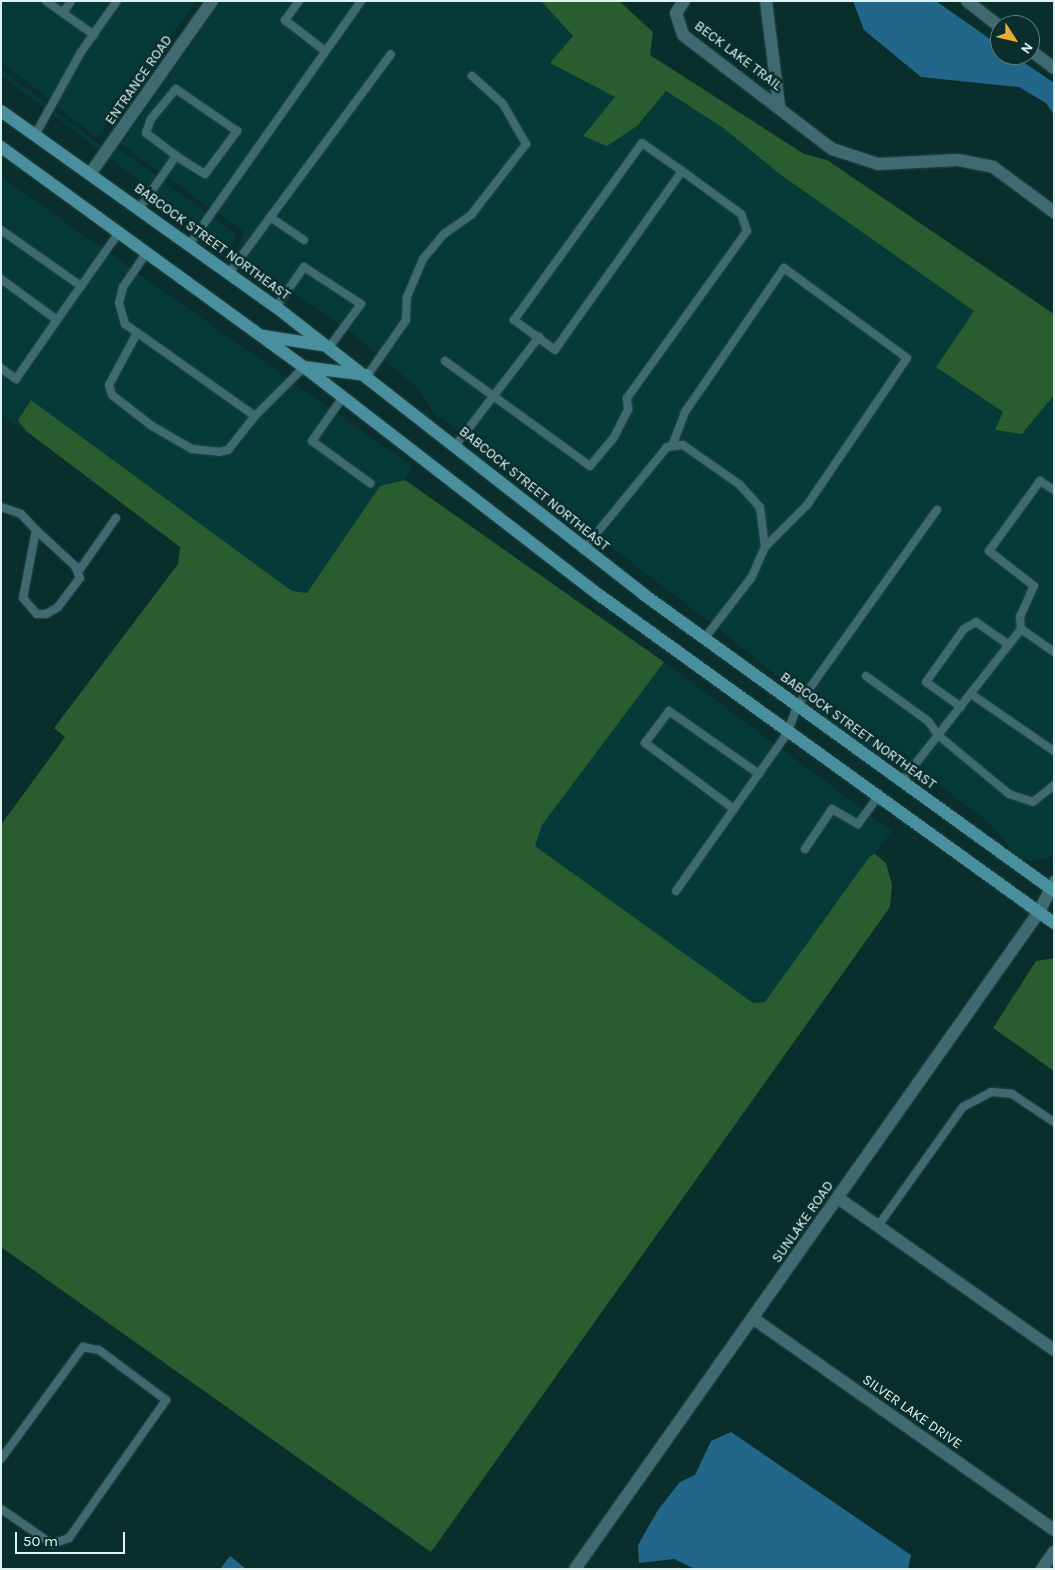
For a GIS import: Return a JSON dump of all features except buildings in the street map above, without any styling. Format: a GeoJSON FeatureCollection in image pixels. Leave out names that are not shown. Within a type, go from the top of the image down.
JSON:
{"type":"FeatureCollection","features":[{"type":"Feature","properties":{"kind":"main road","name":"BABCOCK STREET NORTHEAST"},"geometry":{"type":"LineString","coordinates":[[1,111],[330,346],[583,550],[797,706],[1052,887]]}},
{"type":"Feature","properties":{"kind":"main road"},"geometry":{"type":"LineString","coordinates":[[1,147],[120,231],[304,367],[602,598],[1054,923]]}},
{"type":"Feature","properties":{"kind":"main road"},"geometry":{"type":"LineString","coordinates":[[261,335],[330,346]]}},
{"type":"Feature","properties":{"kind":"main road"},"geometry":{"type":"LineString","coordinates":[[304,367],[367,376]]}},
{"type":"Feature","properties":{"kind":"street","name":"ENTRANCE ROAD"},"geometry":{"type":"LineString","coordinates":[[90,174],[212,1]]}},
{"type":"Feature","properties":{"kind":"street","name":"BECK LAKE TRAIL"},"geometry":{"type":"LineString","coordinates":[[684,1],[676,13],[683,35],[779,106],[832,149],[878,164],[916,166],[958,160],[993,167],[1054,212]]}},
{"type":"Feature","properties":{"kind":"street","name":"BECK LAKE TRAIL"},"geometry":{"type":"LineString","coordinates":[[766,1],[779,106]]}},
{"type":"Feature","properties":{"kind":"street"},"geometry":{"type":"LineString","coordinates":[[967,1],[990,19]]}},
{"type":"Feature","properties":{"kind":"street"},"geometry":{"type":"LineString","coordinates":[[1040,58],[1054,68]]}},
{"type":"Feature","properties":{"kind":"street","name":"SUNLAKE ROAD"},"geometry":{"type":"LineString","coordinates":[[576,1569],[1039,912],[1052,887]]}},
{"type":"Feature","properties":{"kind":"street"},"geometry":{"type":"LineString","coordinates":[[838,1198],[1054,1350]]}},
{"type":"Feature","properties":{"kind":"street","name":"SILVER LAKE DRIVE"},"geometry":{"type":"LineString","coordinates":[[754,1318],[1054,1530]]}},
{"type":"Feature","properties":{"kind":"street"},"geometry":{"type":"LineString","coordinates":[[1042,1569],[1054,1552]]}},
{"type":"Feature","properties":{"kind":"lane"},"geometry":{"type":"LineString","coordinates":[[46,1],[94,35]]}},
{"type":"Feature","properties":{"kind":"lane"},"geometry":{"type":"LineString","coordinates":[[63,13],[71,1]]}},
{"type":"Feature","properties":{"kind":"lane"},"geometry":{"type":"LineString","coordinates":[[35,135],[94,35],[118,1]]}},
{"type":"Feature","properties":{"kind":"lane"},"geometry":{"type":"LineString","coordinates":[[299,1],[285,20],[326,52]]}},
{"type":"Feature","properties":{"kind":"lane"},"geometry":{"type":"LineString","coordinates":[[189,245],[361,1]]}},
{"type":"Feature","properties":{"kind":"lane"},"geometry":{"type":"LineString","coordinates":[[229,273],[391,54]]}},
{"type":"Feature","properties":{"kind":"lane"},"geometry":{"type":"LineString","coordinates":[[367,376],[406,320],[407,297],[422,259],[444,234],[471,215],[526,144],[503,104],[472,76]]}},
{"type":"Feature","properties":{"kind":"lane"},"geometry":{"type":"LineString","coordinates":[[176,89],[237,131],[205,174],[176,156],[146,133],[151,119],[176,89]]}},
{"type":"Feature","properties":{"kind":"lane"},"geometry":{"type":"LineString","coordinates":[[445,361],[590,466],[613,439],[628,409],[626,398],[748,231],[741,214],[682,171],[642,143],[514,320],[555,350],[682,171]]}},
{"type":"Feature","properties":{"kind":"lane"},"geometry":{"type":"LineString","coordinates":[[139,209],[176,156]]}},
{"type":"Feature","properties":{"kind":"lane"},"geometry":{"type":"LineString","coordinates":[[270,217],[304,240]]}},
{"type":"Feature","properties":{"kind":"lane"},"geometry":{"type":"LineString","coordinates":[[1,230],[81,286]]}},
{"type":"Feature","properties":{"kind":"lane"},"geometry":{"type":"LineString","coordinates":[[1,368],[16,379],[120,231]]}},
{"type":"Feature","properties":{"kind":"lane"},"geometry":{"type":"LineString","coordinates":[[147,252],[123,287],[118,304],[125,324],[255,416]]}},
{"type":"Feature","properties":{"kind":"lane"},"geometry":{"type":"LineString","coordinates":[[276,307],[304,267],[361,304],[330,346]]}},
{"type":"Feature","properties":{"kind":"lane"},"geometry":{"type":"LineString","coordinates":[[672,446],[685,412],[784,268],[907,358],[807,506],[765,547],[751,578],[704,639]]}},
{"type":"Feature","properties":{"kind":"lane"},"geometry":{"type":"LineString","coordinates":[[1,279],[57,320]]}},
{"type":"Feature","properties":{"kind":"lane"},"geometry":{"type":"LineString","coordinates":[[137,333],[109,385],[112,396],[152,426],[192,449],[219,452],[228,450],[255,416],[304,367]]}},
{"type":"Feature","properties":{"kind":"lane"},"geometry":{"type":"LineString","coordinates":[[455,446],[539,337]]}},
{"type":"Feature","properties":{"kind":"lane"},"geometry":{"type":"LineString","coordinates":[[343,397],[312,441],[370,483]]}},
{"type":"Feature","properties":{"kind":"lane"},"geometry":{"type":"LineString","coordinates":[[583,550],[667,446],[683,445],[739,484],[760,507],[765,547]]}},
{"type":"Feature","properties":{"kind":"lane"},"geometry":{"type":"LineString","coordinates":[[902,781],[1021,629],[1020,617],[1034,586],[989,551],[1040,481],[1054,490]]}},
{"type":"Feature","properties":{"kind":"lane"},"geometry":{"type":"LineString","coordinates":[[1,507],[21,514],[78,572],[80,578],[58,607],[37,614],[23,598],[22,583],[36,530]]}},
{"type":"Feature","properties":{"kind":"lane"},"geometry":{"type":"LineString","coordinates":[[676,891],[788,732],[797,706],[937,510]]}},
{"type":"Feature","properties":{"kind":"lane"},"geometry":{"type":"LineString","coordinates":[[78,572],[116,518]]}},
{"type":"Feature","properties":{"kind":"lane"},"geometry":{"type":"LineString","coordinates":[[961,707],[926,682],[964,629],[976,622],[1009,645]]}},
{"type":"Feature","properties":{"kind":"lane"},"geometry":{"type":"LineString","coordinates":[[1021,629],[1054,652]]}},
{"type":"Feature","properties":{"kind":"lane"},"geometry":{"type":"LineString","coordinates":[[866,676],[928,721],[939,736],[1009,794],[1034,802],[1054,785]]}},
{"type":"Feature","properties":{"kind":"lane"},"geometry":{"type":"LineString","coordinates":[[971,694],[1054,751]]}},
{"type":"Feature","properties":{"kind":"lane"},"geometry":{"type":"LineString","coordinates":[[734,809],[645,744],[669,711],[759,774]]}},
{"type":"Feature","properties":{"kind":"lane"},"geometry":{"type":"LineString","coordinates":[[805,849],[832,809],[858,824],[878,796]]}},
{"type":"Feature","properties":{"kind":"lane"},"geometry":{"type":"LineString","coordinates":[[878,1226],[963,1107],[991,1092],[1012,1094],[1054,1122]]}},
{"type":"Feature","properties":{"kind":"lane"},"geometry":{"type":"LineString","coordinates":[[1,1459],[83,1347],[99,1350],[166,1400],[69,1538],[52,1544],[1,1510]]}},
{"type":"Feature","properties":{"kind":"shaded area"},"geometry":{"type":"Polygon","coordinates":[[[1,1],[196,1],[97,138],[1,61],[1,1]]]}},
{"type":"Feature","properties":{"kind":"shaded area"},"geometry":{"type":"Polygon","coordinates":[[[205,1],[114,145],[236,234],[230,250],[1,75],[1,69],[100,145],[205,1]]]}},
{"type":"Feature","properties":{"kind":"shaded area"},"geometry":{"type":"Polygon","coordinates":[[[221,1],[541,1],[573,36],[551,63],[615,97],[583,136],[637,126],[666,91],[722,127],[781,175],[974,311],[936,367],[1003,412],[1022,434],[1054,395],[1054,852],[1048,858],[1032,862],[1016,856],[992,825],[900,756],[881,757],[840,729],[731,638],[434,413],[418,388],[351,332],[249,262],[237,250],[244,232],[121,144],[221,1]]]}},
{"type":"Feature","properties":{"kind":"shaded area"},"geometry":{"type":"Polygon","coordinates":[[[853,1],[936,1],[990,39],[990,65],[1028,65],[1054,83],[1054,115],[1046,103],[1019,87],[921,77],[864,30],[853,1]]]}},
{"type":"Feature","properties":{"kind":"shaded area"},"geometry":{"type":"Polygon","coordinates":[[[1,177],[412,466],[405,480],[380,486],[307,593],[292,591],[31,400],[18,420],[26,431],[1,414],[1,177]]]}},
{"type":"Feature","properties":{"kind":"shaded area"},"geometry":{"type":"Polygon","coordinates":[[[664,662],[892,831],[765,1002],[753,1003],[736,992],[535,846],[542,825],[664,662]]]}},
{"type":"Feature","properties":{"kind":"shaded area"},"geometry":{"type":"Polygon","coordinates":[[[731,1432],[911,1555],[908,1569],[695,1569],[674,1559],[639,1563],[638,1545],[658,1510],[680,1482],[695,1475],[711,1441],[731,1432]]]}},
{"type":"Feature","properties":{"kind":"shaded area"},"geometry":{"type":"Polygon","coordinates":[[[230,1556],[246,1569],[220,1569],[230,1556]]]}},
{"type":"Feature","properties":{"kind":"green space"},"geometry":{"type":"Polygon","coordinates":[[[541,1],[619,1],[653,32],[650,55],[804,154],[827,160],[1054,314],[1054,395],[1022,434],[995,430],[1003,412],[936,367],[974,311],[781,175],[722,127],[666,91],[637,126],[607,146],[583,136],[615,97],[550,63],[573,36],[541,1]]]}},
{"type":"Feature","properties":{"kind":"green space"},"geometry":{"type":"Polygon","coordinates":[[[31,400],[292,591],[307,593],[380,486],[405,480],[664,662],[542,825],[535,846],[753,1003],[765,1002],[870,856],[875,854],[886,863],[892,885],[890,907],[431,1552],[1,1247],[1,825],[65,737],[54,728],[178,564],[180,547],[26,431],[18,420],[31,400]]]}},
{"type":"Feature","properties":{"kind":"green space"},"geometry":{"type":"Polygon","coordinates":[[[1054,958],[1054,1071],[993,1028],[1036,961],[1054,958]]]}}]}
